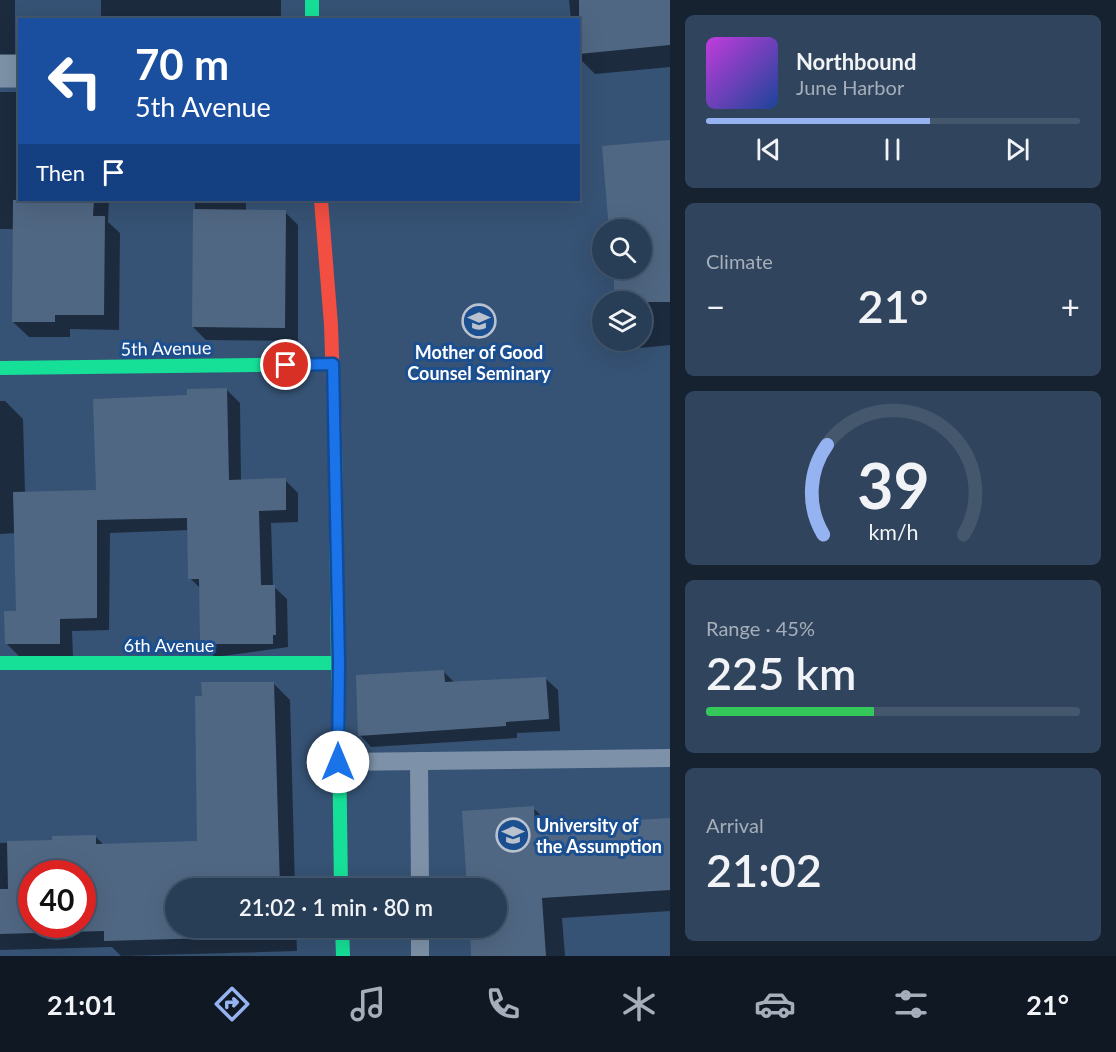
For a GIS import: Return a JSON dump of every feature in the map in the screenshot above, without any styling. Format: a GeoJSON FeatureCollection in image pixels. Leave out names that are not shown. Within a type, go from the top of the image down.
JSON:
{"type":"FeatureCollection","features":[{"type":"Feature","properties":{"kind":"street"},"geometry":{"type":"LineString","coordinates":[[312,0],[312,18]]}},
{"type":"Feature","properties":{"kind":"street"},"geometry":{"type":"LineString","coordinates":[[0,71],[18,71]]}},
{"type":"Feature","properties":{"kind":"street"},"geometry":{"type":"LineString","coordinates":[[321,201],[333,364],[341,878]]}},
{"type":"Feature","properties":{"kind":"street","name":"5th Avenue"},"geometry":{"type":"LineString","coordinates":[[0,368],[333,364]]}},
{"type":"Feature","properties":{"kind":"street","name":"6th Avenue"},"geometry":{"type":"LineString","coordinates":[[0,663],[339,663]]}},
{"type":"Feature","properties":{"kind":"street"},"geometry":{"type":"LineString","coordinates":[[342,938],[343,956]]}},
{"type":"Feature","properties":{"kind":"lane"},"geometry":{"type":"LineString","coordinates":[[338,762],[670,758]]}},
{"type":"Feature","properties":{"kind":"lane"},"geometry":{"type":"LineString","coordinates":[[419,761],[420,878]]}},
{"type":"Feature","properties":{"kind":"lane"},"geometry":{"type":"LineString","coordinates":[[420,938],[420,956]]}},
{"type":"Feature","properties":{"kind":"building"},"geometry":{"type":"Polygon","coordinates":[[[579,0],[670,0],[670,45],[580,54],[579,0]]]}},
{"type":"Feature","properties":{"kind":"building"},"geometry":{"type":"Polygon","coordinates":[[[670,140],[670,302],[652,302],[652,291],[614,291],[614,279],[652,279],[652,219],[608,219],[602,146],[670,140]]]}},
{"type":"Feature","properties":{"kind":"building"},"geometry":{"type":"Polygon","coordinates":[[[13,200],[94,201],[93,216],[105,216],[104,315],[55,315],[55,322],[12,322],[13,200]]]}},
{"type":"Feature","properties":{"kind":"building"},"geometry":{"type":"Polygon","coordinates":[[[193,209],[286,210],[285,328],[192,327],[193,209]]]}},
{"type":"Feature","properties":{"kind":"building"},"geometry":{"type":"Polygon","coordinates":[[[227,388],[229,480],[286,478],[286,510],[259,511],[261,585],[275,585],[276,635],[273,635],[273,644],[200,644],[199,579],[188,579],[187,518],[97,520],[97,618],[60,619],[60,644],[5,644],[4,611],[16,611],[13,492],[96,490],[93,399],[187,395],[187,389],[227,388]]]}},
{"type":"Feature","properties":{"kind":"building"},"geometry":{"type":"Polygon","coordinates":[[[444,670],[445,682],[546,677],[549,719],[506,722],[506,726],[358,736],[356,675],[444,670]]]}},
{"type":"Feature","properties":{"kind":"building"},"geometry":{"type":"Polygon","coordinates":[[[201,682],[274,682],[280,878],[165,878],[165,938],[210,938],[104,941],[104,931],[96,931],[96,860],[18,860],[18,933],[0,934],[0,889],[8,889],[7,841],[52,840],[52,836],[96,835],[96,844],[197,841],[195,696],[202,696],[201,682]]]}},
{"type":"Feature","properties":{"kind":"building"},"geometry":{"type":"Polygon","coordinates":[[[534,806],[535,826],[670,818],[670,890],[542,898],[546,956],[471,956],[470,938],[507,938],[507,878],[466,878],[462,811],[534,806]]]}},
{"type":"Feature","properties":{"kind":"traffic: fast"},"geometry":{"type":"LineString","coordinates":[[312,0],[312,18]]}},
{"type":"Feature","properties":{"kind":"traffic: fast"},"geometry":{"type":"LineString","coordinates":[[0,368],[333,364]]}},
{"type":"Feature","properties":{"kind":"traffic: fast"},"geometry":{"type":"LineString","coordinates":[[335,442],[341,878]]}},
{"type":"Feature","properties":{"kind":"traffic: fast"},"geometry":{"type":"LineString","coordinates":[[0,663],[339,663]]}},
{"type":"Feature","properties":{"kind":"traffic: fast"},"geometry":{"type":"LineString","coordinates":[[342,938],[343,956]]}},
{"type":"Feature","properties":{"kind":"traffic: jam"},"geometry":{"type":"LineString","coordinates":[[321,201],[331,325],[335,442]]}},
{"type":"Feature","properties":{"kind":"place","name":"Mother of Good Counsel Seminary"},"geometry":{"type":"Point","coordinates":[479,321]}},
{"type":"Feature","properties":{"kind":"place","name":"University of the Assumption"},"geometry":{"type":"Point","coordinates":[513,835]}},
{"type":"Feature","properties":{"kind":"route"},"geometry":{"type":"LineString","coordinates":[[286,365],[333,364],[339,663],[338,762]]}}]}
